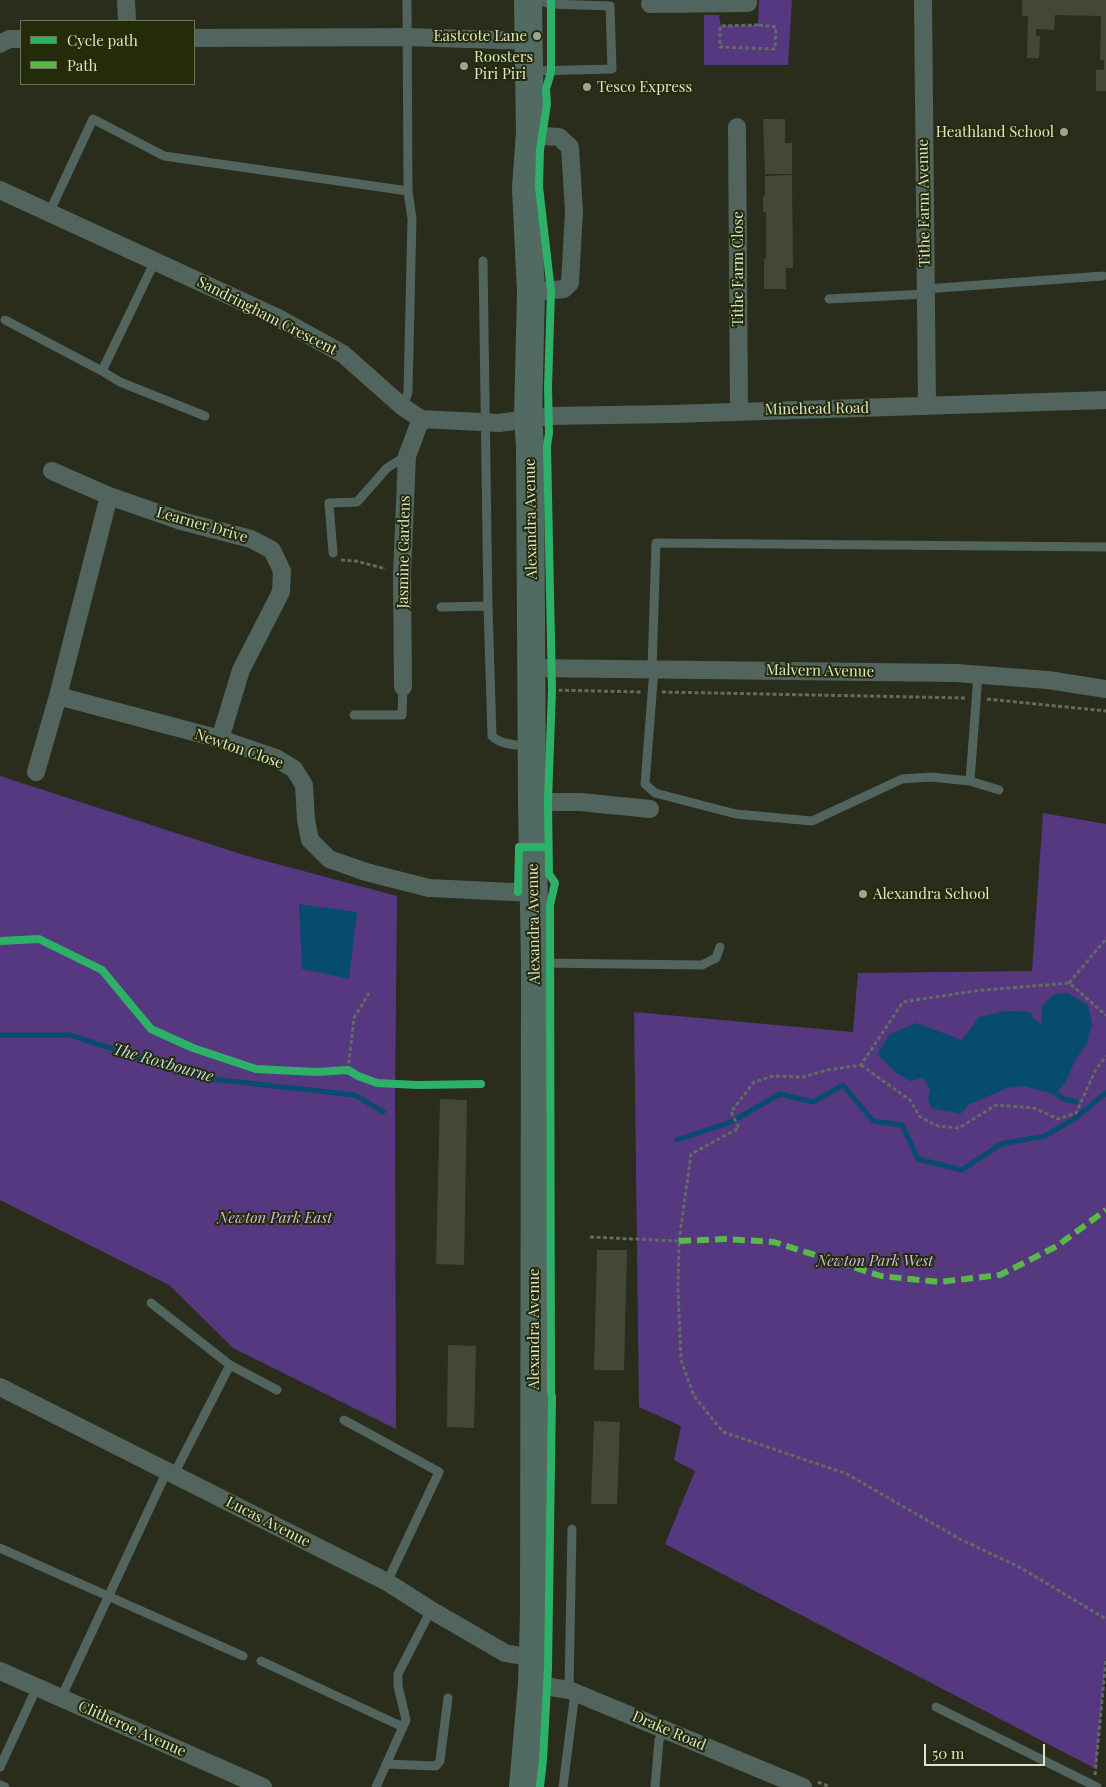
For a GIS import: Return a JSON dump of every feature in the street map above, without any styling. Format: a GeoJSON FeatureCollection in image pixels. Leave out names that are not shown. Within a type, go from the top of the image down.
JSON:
{"type":"FeatureCollection","features":[{"type":"Feature","properties":{"kind":"main road","name":"Alexandra Avenue"},"geometry":{"type":"LineString","coordinates":[[523,1787],[533,1671],[535,1393],[532,747],[542,669],[528,418],[531,292],[526,188],[530,132],[528,0]]}},
{"type":"Feature","properties":{"kind":"street"},"geometry":{"type":"LineString","coordinates":[[126,0],[127,20]]}},
{"type":"Feature","properties":{"kind":"street"},"geometry":{"type":"LineString","coordinates":[[650,4],[748,3],[748,0]]}},
{"type":"Feature","properties":{"kind":"street","name":"Tithe Farm Avenue"},"geometry":{"type":"LineString","coordinates":[[923,0],[927,406]]}},
{"type":"Feature","properties":{"kind":"street"},"geometry":{"type":"LineString","coordinates":[[195,38],[408,38],[528,41]]}},
{"type":"Feature","properties":{"kind":"street"},"geometry":{"type":"LineString","coordinates":[[0,44],[10,40],[20,39]]}},
{"type":"Feature","properties":{"kind":"street","name":"Tithe Farm Close"},"geometry":{"type":"LineString","coordinates":[[737,127],[739,411]]}},
{"type":"Feature","properties":{"kind":"street"},"geometry":{"type":"LineString","coordinates":[[530,132],[543,136],[559,137],[570,146],[574,210],[570,283],[564,289],[531,292]]}},
{"type":"Feature","properties":{"kind":"street","name":"Sandringham Crescent"},"geometry":{"type":"LineString","coordinates":[[0,190],[276,317],[343,354],[403,407],[421,419]]}},
{"type":"Feature","properties":{"kind":"street","name":"Minehead Road"},"geometry":{"type":"LineString","coordinates":[[528,418],[1106,400]]}},
{"type":"Feature","properties":{"kind":"street"},"geometry":{"type":"LineString","coordinates":[[421,419],[499,424],[528,418]]}},
{"type":"Feature","properties":{"kind":"street","name":"Jasmine Gardens"},"geometry":{"type":"LineString","coordinates":[[403,687],[402,574],[407,456],[421,419]]}},
{"type":"Feature","properties":{"kind":"street","name":"Learner Drive"},"geometry":{"type":"LineString","coordinates":[[52,471],[108,496],[181,521],[251,539],[272,550],[282,571],[281,592],[241,670],[220,739]]}},
{"type":"Feature","properties":{"kind":"street"},"geometry":{"type":"LineString","coordinates":[[36,772],[58,696],[108,496]]}},
{"type":"Feature","properties":{"kind":"street","name":"Malvern Avenue"},"geometry":{"type":"LineString","coordinates":[[542,669],[956,673],[1048,680],[1106,689]]}},
{"type":"Feature","properties":{"kind":"street","name":"Newton Close"},"geometry":{"type":"LineString","coordinates":[[58,696],[220,739],[276,758],[294,769],[304,786],[306,820],[310,840],[329,859],[366,872],[428,888],[533,893]]}},
{"type":"Feature","properties":{"kind":"street"},"geometry":{"type":"LineString","coordinates":[[532,802],[580,802],[650,809]]}},
{"type":"Feature","properties":{"kind":"street","name":"Lucas Avenue"},"geometry":{"type":"LineString","coordinates":[[0,1387],[387,1582],[533,1671]]}},
{"type":"Feature","properties":{"kind":"street","name":"Clitheroe Avenue"},"geometry":{"type":"LineString","coordinates":[[0,1671],[263,1787]]}},
{"type":"Feature","properties":{"kind":"street","name":"Drake Road"},"geometry":{"type":"LineString","coordinates":[[533,1671],[572,1691],[803,1787]]}},
{"type":"Feature","properties":{"kind":"lane"},"geometry":{"type":"LineString","coordinates":[[403,407],[408,392],[412,229],[408,191],[407,0]]}},
{"type":"Feature","properties":{"kind":"lane"},"geometry":{"type":"LineString","coordinates":[[528,71],[612,69],[610,6],[551,4],[535,0]]}},
{"type":"Feature","properties":{"kind":"lane"},"geometry":{"type":"LineString","coordinates":[[49,213],[93,119],[164,156],[408,191]]}},
{"type":"Feature","properties":{"kind":"lane"},"geometry":{"type":"LineString","coordinates":[[102,371],[155,261]]}},
{"type":"Feature","properties":{"kind":"lane"},"geometry":{"type":"LineString","coordinates":[[483,261],[488,606],[492,736],[496,741],[532,747]]}},
{"type":"Feature","properties":{"kind":"lane"},"geometry":{"type":"LineString","coordinates":[[829,299],[1103,276]]}},
{"type":"Feature","properties":{"kind":"lane"},"geometry":{"type":"LineString","coordinates":[[5,320],[120,382],[205,416]]}},
{"type":"Feature","properties":{"kind":"lane"},"geometry":{"type":"LineString","coordinates":[[333,553],[329,503],[356,502],[386,468],[407,456]]}},
{"type":"Feature","properties":{"kind":"lane"},"geometry":{"type":"LineString","coordinates":[[998,790],[970,781],[931,777],[902,779],[812,821],[736,814],[655,793],[645,784],[652,692],[656,543],[1106,547]]}},
{"type":"Feature","properties":{"kind":"lane"},"geometry":{"type":"LineString","coordinates":[[441,607],[488,606]]}},
{"type":"Feature","properties":{"kind":"lane"},"geometry":{"type":"LineString","coordinates":[[970,781],[978,675]]}},
{"type":"Feature","properties":{"kind":"lane"},"geometry":{"type":"LineString","coordinates":[[354,715],[402,715],[403,687]]}},
{"type":"Feature","properties":{"kind":"lane"},"geometry":{"type":"LineString","coordinates":[[534,963],[702,965],[716,958],[720,947]]}},
{"type":"Feature","properties":{"kind":"lane"},"geometry":{"type":"LineString","coordinates":[[151,1302],[230,1365],[277,1390]]}},
{"type":"Feature","properties":{"kind":"lane"},"geometry":{"type":"LineString","coordinates":[[61,1698],[108,1596],[170,1472],[230,1365]]}},
{"type":"Feature","properties":{"kind":"lane"},"geometry":{"type":"LineString","coordinates":[[344,1420],[440,1472],[387,1582]]}},
{"type":"Feature","properties":{"kind":"lane"},"geometry":{"type":"LineString","coordinates":[[563,1787],[572,1691],[572,1529]]}},
{"type":"Feature","properties":{"kind":"lane"},"geometry":{"type":"LineString","coordinates":[[0,1548],[243,1656]]}},
{"type":"Feature","properties":{"kind":"lane"},"geometry":{"type":"LineString","coordinates":[[376,1787],[406,1720],[398,1686],[398,1674],[431,1610]]}},
{"type":"Feature","properties":{"kind":"lane"},"geometry":{"type":"LineString","coordinates":[[261,1661],[403,1727]]}},
{"type":"Feature","properties":{"kind":"lane"},"geometry":{"type":"LineString","coordinates":[[0,1767],[37,1687]]}},
{"type":"Feature","properties":{"kind":"lane"},"geometry":{"type":"LineString","coordinates":[[386,1764],[436,1766],[440,1761],[448,1698]]}},
{"type":"Feature","properties":{"kind":"lane"},"geometry":{"type":"LineString","coordinates":[[936,1707],[1080,1783],[1097,1787]]}},
{"type":"Feature","properties":{"kind":"lane"},"geometry":{"type":"LineString","coordinates":[[655,1787],[660,1740],[664,1729]]}},
{"type":"Feature","properties":{"kind":"lane"},"geometry":{"type":"LineString","coordinates":[[0,1785],[5,1787]]}},
{"type":"Feature","properties":{"kind":"path"},"geometry":{"type":"LineString","coordinates":[[759,25],[776,27],[775,49],[720,47],[720,26],[759,25]]}},
{"type":"Feature","properties":{"kind":"path"},"geometry":{"type":"LineString","coordinates":[[333,553],[340,560],[356,561],[402,574]]}},
{"type":"Feature","properties":{"kind":"path"},"geometry":{"type":"LineString","coordinates":[[542,669],[552,690],[551,700]]}},
{"type":"Feature","properties":{"kind":"path"},"geometry":{"type":"LineString","coordinates":[[552,690],[935,696],[1024,702],[1106,711]]}},
{"type":"Feature","properties":{"kind":"path"},"geometry":{"type":"LineString","coordinates":[[861,1065],[903,1002],[974,991],[1069,983],[1106,939]]}},
{"type":"Feature","properties":{"kind":"path"},"geometry":{"type":"LineString","coordinates":[[1069,983],[1106,1015]]}},
{"type":"Feature","properties":{"kind":"path"},"geometry":{"type":"LineString","coordinates":[[347,1071],[354,1018],[369,993]]}},
{"type":"Feature","properties":{"kind":"path"},"geometry":{"type":"LineString","coordinates":[[1106,1056],[1095,1071],[1076,1113],[1058,1119],[1034,1108],[996,1105],[959,1128],[938,1126],[920,1117],[910,1100],[861,1065],[827,1070],[803,1077],[773,1076],[754,1082],[731,1112],[739,1128],[691,1154],[679,1241],[678,1290],[682,1360],[694,1396],[723,1432],[847,1474],[958,1538],[1021,1568],[1106,1619]]}},
{"type":"Feature","properties":{"kind":"path"},"geometry":{"type":"LineString","coordinates":[[590,1237],[679,1241]]}},
{"type":"Feature","properties":{"kind":"path"},"geometry":{"type":"LineString","coordinates":[[1080,1783],[1095,1782],[1106,1658]]}},
{"type":"Feature","properties":{"kind":"green space"},"geometry":{"type":"Polygon","coordinates":[[[759,0],[792,0],[788,65],[704,65],[704,15],[719,15],[721,26],[758,25],[759,0]]]}},
{"type":"Feature","properties":{"kind":"green space","name":"Newton Park East"},"geometry":{"type":"Polygon","coordinates":[[[0,776],[247,856],[397,896],[395,1100],[396,1429],[233,1348],[169,1285],[0,1200],[0,776]]]}},
{"type":"Feature","properties":{"kind":"green space","name":"Newton Park West"},"geometry":{"type":"Polygon","coordinates":[[[1043,813],[1106,824],[1106,1657],[1096,1769],[665,1544],[695,1471],[674,1460],[681,1426],[639,1407],[634,1012],[853,1032],[858,973],[1032,971],[1043,813]]]}},
{"type":"Feature","properties":{"kind":"water"},"geometry":{"type":"Polygon","coordinates":[[[299,904],[357,912],[349,979],[302,969],[299,904]]]}},
{"type":"Feature","properties":{"kind":"water"},"geometry":{"type":"Polygon","coordinates":[[[1068,993],[1088,1005],[1092,1024],[1087,1044],[1075,1060],[1066,1082],[1057,1092],[1051,1093],[1023,1086],[1007,1088],[968,1105],[961,1114],[931,1108],[928,1099],[930,1089],[923,1078],[910,1081],[895,1072],[877,1054],[890,1034],[916,1023],[962,1040],[979,1017],[1006,1011],[1030,1012],[1034,1019],[1042,1024],[1042,1006],[1053,995],[1068,993]]]}},
{"type":"Feature","properties":{"kind":"building"},"geometry":{"type":"Polygon","coordinates":[[[1022,0],[1106,0],[1106,91],[1096,91],[1096,70],[1104,70],[1104,60],[1100,60],[1101,16],[1055,15],[1054,30],[1036,29],[1036,36],[1040,36],[1039,58],[1027,58],[1028,16],[1022,16],[1022,0]]]}},
{"type":"Feature","properties":{"kind":"building"},"geometry":{"type":"Polygon","coordinates":[[[763,119],[785,119],[785,143],[792,143],[792,174],[765,174],[763,119]]]}},
{"type":"Feature","properties":{"kind":"building"},"geometry":{"type":"Polygon","coordinates":[[[792,175],[793,268],[786,268],[786,289],[764,289],[766,212],[763,212],[763,196],[765,197],[765,176],[792,175]]]}},
{"type":"Feature","properties":{"kind":"building"},"geometry":{"type":"Polygon","coordinates":[[[440,1099],[467,1100],[464,1265],[436,1264],[440,1099]]]}},
{"type":"Feature","properties":{"kind":"building"},"geometry":{"type":"Polygon","coordinates":[[[597,1250],[627,1250],[624,1370],[594,1370],[597,1250]]]}},
{"type":"Feature","properties":{"kind":"building"},"geometry":{"type":"Polygon","coordinates":[[[448,1345],[476,1346],[474,1428],[447,1427],[448,1345]]]}},
{"type":"Feature","properties":{"kind":"building"},"geometry":{"type":"Polygon","coordinates":[[[594,1421],[620,1422],[617,1504],[591,1504],[594,1421]]]}},
{"type":"Feature","properties":{"kind":"waterway","name":"The Roxbourne"},"geometry":{"type":"LineString","coordinates":[[0,1035],[70,1035],[202,1078],[355,1095],[383,1112]]}},
{"type":"Feature","properties":{"kind":"waterway","name":"The Roxbourne"},"geometry":{"type":"LineString","coordinates":[[677,1140],[731,1122],[780,1094],[813,1102],[843,1085],[873,1121],[902,1125],[918,1159],[962,1170],[1001,1144],[1045,1136],[1074,1119],[1106,1093]]}},
{"type":"Feature","properties":{"kind":"waterway"},"geometry":{"type":"LineString","coordinates":[[1054,1092],[1064,1099],[1076,1102]]}},
{"type":"Feature","properties":{"kind":"marked path"},"geometry":{"type":"LineString","coordinates":[[679,1241],[725,1239],[774,1242],[881,1276],[939,1282],[1000,1275],[1057,1246],[1106,1210]]}},
{"type":"Feature","properties":{"kind":"cycle path"},"geometry":{"type":"LineString","coordinates":[[540,1787],[548,1668],[552,1397],[550,905],[555,883],[549,874],[548,801],[552,690],[547,446],[549,433],[548,388],[551,291],[539,187],[540,150],[547,104],[546,89],[551,72],[551,0]]}},
{"type":"Feature","properties":{"kind":"cycle path"},"geometry":{"type":"LineString","coordinates":[[518,892],[519,847],[548,847]]}},
{"type":"Feature","properties":{"kind":"cycle path"},"geometry":{"type":"LineString","coordinates":[[0,941],[39,939],[102,970],[151,1029],[193,1048],[256,1069],[316,1072],[348,1070],[377,1083],[417,1085],[481,1084]]}},
{"type":"Feature","properties":{"kind":"place","name":"Eastcote Lane"},"geometry":{"type":"Point","coordinates":[537,36]}},
{"type":"Feature","properties":{"kind":"place","name":"Roosters Piri Piri"},"geometry":{"type":"Point","coordinates":[464,66]}},
{"type":"Feature","properties":{"kind":"place","name":"Tesco Express"},"geometry":{"type":"Point","coordinates":[587,87]}},
{"type":"Feature","properties":{"kind":"place","name":"Heathland School"},"geometry":{"type":"Point","coordinates":[1064,132]}},
{"type":"Feature","properties":{"kind":"place","name":"Alexandra School"},"geometry":{"type":"Point","coordinates":[863,894]}}]}
